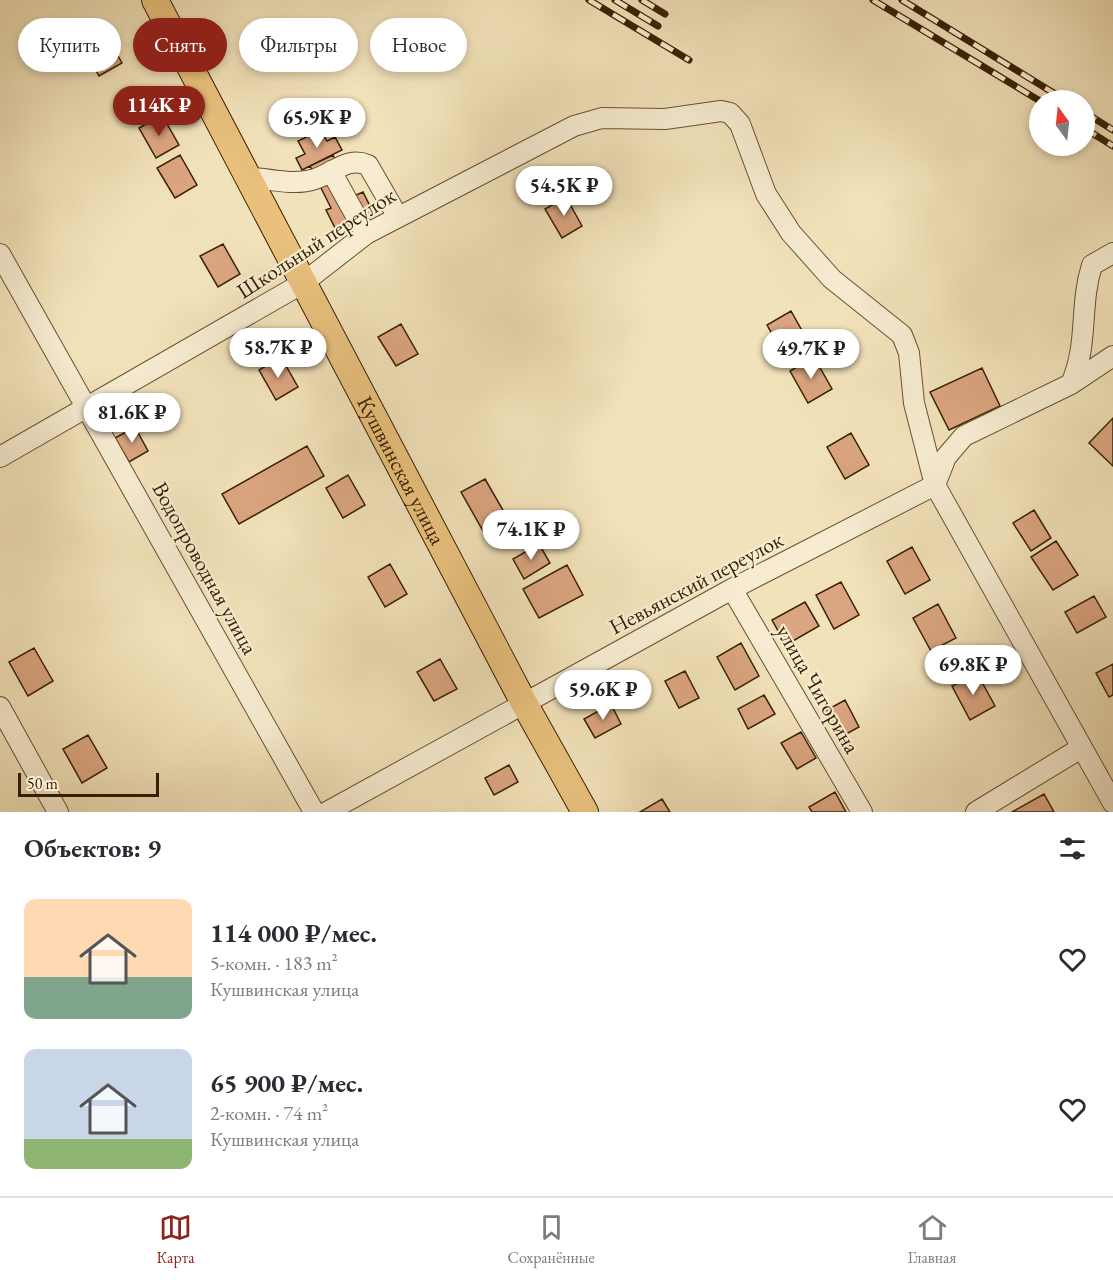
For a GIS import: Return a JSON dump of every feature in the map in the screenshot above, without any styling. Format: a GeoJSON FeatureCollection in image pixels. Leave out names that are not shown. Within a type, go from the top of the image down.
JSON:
{"type":"FeatureCollection","features":[{"type":"Feature","properties":{"kind":"main road","name":"Кушвинская улица"},"geometry":{"type":"LineString","coordinates":[[155,0],[524,703],[585,812]]}},
{"type":"Feature","properties":{"kind":"street","name":"Школьный переулок"},"geometry":{"type":"LineString","coordinates":[[0,457],[303,283],[366,234],[574,126],[602,118],[665,119],[721,111],[730,113],[740,124],[766,194],[791,233],[832,279],[902,335],[909,353],[915,403],[934,484]]}},
{"type":"Feature","properties":{"kind":"street"},"geometry":{"type":"LineString","coordinates":[[248,177],[303,181],[350,162],[368,165],[398,216]]}},
{"type":"Feature","properties":{"kind":"street"},"geometry":{"type":"LineString","coordinates":[[331,171],[366,234]]}},
{"type":"Feature","properties":{"kind":"street"},"geometry":{"type":"LineString","coordinates":[[1071,384],[1081,361],[1085,287],[1092,265],[1113,253]]}},
{"type":"Feature","properties":{"kind":"street","name":"Водопроводная улица"},"geometry":{"type":"LineString","coordinates":[[0,254],[314,812]]}},
{"type":"Feature","properties":{"kind":"street"},"geometry":{"type":"LineString","coordinates":[[1113,356],[1071,384],[963,436],[946,458],[934,484],[1113,803]]}},
{"type":"Feature","properties":{"kind":"street","name":"Невьянский переулок"},"geometry":{"type":"LineString","coordinates":[[327,812],[732,589],[934,484]]}},
{"type":"Feature","properties":{"kind":"street","name":"улица Чигорина"},"geometry":{"type":"LineString","coordinates":[[732,589],[862,812]]}},
{"type":"Feature","properties":{"kind":"street"},"geometry":{"type":"LineString","coordinates":[[0,707],[58,812]]}},
{"type":"Feature","properties":{"kind":"street"},"geometry":{"type":"LineString","coordinates":[[976,812],[1082,748]]}},
{"type":"Feature","properties":{"kind":"building"},"geometry":{"type":"Polygon","coordinates":[[[162,115],[179,145],[156,158],[139,128],[162,115]]]}},
{"type":"Feature","properties":{"kind":"building"},"geometry":{"type":"Polygon","coordinates":[[[321,130],[327,141],[335,137],[342,150],[302,170],[296,158],[305,154],[298,141],[321,130]]]}},
{"type":"Feature","properties":{"kind":"building"},"geometry":{"type":"Polygon","coordinates":[[[180,155],[197,185],[175,198],[157,168],[180,155]]]}},
{"type":"Feature","properties":{"kind":"building"},"geometry":{"type":"Polygon","coordinates":[[[333,155],[354,196],[363,192],[373,212],[336,230],[326,210],[331,208],[310,166],[333,155]]]}},
{"type":"Feature","properties":{"kind":"building"},"geometry":{"type":"Polygon","coordinates":[[[566,197],[582,226],[562,238],[545,209],[566,197]]]}},
{"type":"Feature","properties":{"kind":"building"},"geometry":{"type":"Polygon","coordinates":[[[223,244],[240,274],[218,287],[200,256],[223,244]]]}},
{"type":"Feature","properties":{"kind":"building"},"geometry":{"type":"Polygon","coordinates":[[[791,311],[809,343],[785,357],[767,325],[791,311]]]}},
{"type":"Feature","properties":{"kind":"building"},"geometry":{"type":"Polygon","coordinates":[[[401,324],[418,354],[396,366],[378,337],[401,324]]]}},
{"type":"Feature","properties":{"kind":"building"},"geometry":{"type":"Polygon","coordinates":[[[281,357],[298,387],[276,400],[259,370],[281,357]]]}},
{"type":"Feature","properties":{"kind":"building"},"geometry":{"type":"Polygon","coordinates":[[[814,357],[832,389],[808,403],[790,371],[814,357]]]}},
{"type":"Feature","properties":{"kind":"building"},"geometry":{"type":"Polygon","coordinates":[[[982,368],[1000,406],[949,430],[930,392],[982,368]]]}},
{"type":"Feature","properties":{"kind":"building"},"geometry":{"type":"Polygon","coordinates":[[[1113,418],[1113,466],[1089,443],[1113,418]]]}},
{"type":"Feature","properties":{"kind":"building"},"geometry":{"type":"Polygon","coordinates":[[[135,427],[148,451],[129,462],[115,438],[135,427]]]}},
{"type":"Feature","properties":{"kind":"building"},"geometry":{"type":"Polygon","coordinates":[[[851,433],[869,465],[845,479],[827,447],[851,433]]]}},
{"type":"Feature","properties":{"kind":"building"},"geometry":{"type":"Polygon","coordinates":[[[307,446],[324,476],[239,524],[222,494],[307,446]]]}},
{"type":"Feature","properties":{"kind":"building"},"geometry":{"type":"Polygon","coordinates":[[[348,475],[365,505],[343,518],[326,488],[348,475]]]}},
{"type":"Feature","properties":{"kind":"building"},"geometry":{"type":"Polygon","coordinates":[[[485,479],[511,524],[487,538],[461,492],[485,479]]]}},
{"type":"Feature","properties":{"kind":"building"},"geometry":{"type":"Polygon","coordinates":[[[1034,510],[1051,538],[1031,551],[1013,523],[1034,510]]]}},
{"type":"Feature","properties":{"kind":"building"},"geometry":{"type":"Polygon","coordinates":[[[1056,541],[1078,575],[1053,590],[1031,557],[1056,541]]]}},
{"type":"Feature","properties":{"kind":"building"},"geometry":{"type":"Polygon","coordinates":[[[539,544],[550,563],[524,579],[513,559],[539,544]]]}},
{"type":"Feature","properties":{"kind":"building"},"geometry":{"type":"Polygon","coordinates":[[[912,547],[930,580],[905,594],[887,561],[912,547]]]}},
{"type":"Feature","properties":{"kind":"building"},"geometry":{"type":"Polygon","coordinates":[[[390,564],[407,594],[385,607],[368,577],[390,564]]]}},
{"type":"Feature","properties":{"kind":"building"},"geometry":{"type":"Polygon","coordinates":[[[567,565],[583,595],[539,618],[523,589],[567,565]]]}},
{"type":"Feature","properties":{"kind":"building"},"geometry":{"type":"Polygon","coordinates":[[[841,582],[859,615],[834,629],[816,595],[841,582]]]}},
{"type":"Feature","properties":{"kind":"building"},"geometry":{"type":"Polygon","coordinates":[[[1094,596],[1106,617],[1077,633],[1065,612],[1094,596]]]}},
{"type":"Feature","properties":{"kind":"building"},"geometry":{"type":"Polygon","coordinates":[[[805,602],[819,626],[786,645],[772,620],[805,602]]]}},
{"type":"Feature","properties":{"kind":"building"},"geometry":{"type":"Polygon","coordinates":[[[938,604],[956,638],[931,651],[913,618],[938,604]]]}},
{"type":"Feature","properties":{"kind":"building"},"geometry":{"type":"Polygon","coordinates":[[[741,643],[759,676],[735,690],[717,657],[741,643]]]}},
{"type":"Feature","properties":{"kind":"building"},"geometry":{"type":"Polygon","coordinates":[[[34,648],[53,681],[28,696],[9,662],[34,648]]]}},
{"type":"Feature","properties":{"kind":"building"},"geometry":{"type":"Polygon","coordinates":[[[964,654],[973,669],[951,681],[943,665],[964,654]]]}},
{"type":"Feature","properties":{"kind":"building"},"geometry":{"type":"Polygon","coordinates":[[[440,659],[457,689],[434,701],[417,672],[440,659]]]}},
{"type":"Feature","properties":{"kind":"building"},"geometry":{"type":"Polygon","coordinates":[[[1113,664],[1113,695],[1109,697],[1096,673],[1113,664]]]}},
{"type":"Feature","properties":{"kind":"building"},"geometry":{"type":"Polygon","coordinates":[[[685,671],[699,698],[679,708],[665,681],[685,671]]]}},
{"type":"Feature","properties":{"kind":"building"},"geometry":{"type":"Polygon","coordinates":[[[977,673],[995,706],[970,720],[952,686],[977,673]]]}},
{"type":"Feature","properties":{"kind":"building"},"geometry":{"type":"Polygon","coordinates":[[[764,695],[775,714],[748,729],[738,709],[764,695]]]}},
{"type":"Feature","properties":{"kind":"building"},"geometry":{"type":"Polygon","coordinates":[[[845,700],[859,727],[839,738],[825,711],[845,700]]]}},
{"type":"Feature","properties":{"kind":"building"},"geometry":{"type":"Polygon","coordinates":[[[611,704],[621,724],[595,738],[584,719],[611,704]]]}},
{"type":"Feature","properties":{"kind":"building"},"geometry":{"type":"Polygon","coordinates":[[[801,732],[816,758],[797,769],[781,743],[801,732]]]}},
{"type":"Feature","properties":{"kind":"building"},"geometry":{"type":"Polygon","coordinates":[[[88,735],[107,768],[82,783],[63,749],[88,735]]]}},
{"type":"Feature","properties":{"kind":"building"},"geometry":{"type":"Polygon","coordinates":[[[509,765],[518,782],[494,795],[485,778],[509,765]]]}},
{"type":"Feature","properties":{"kind":"building"},"geometry":{"type":"Polygon","coordinates":[[[835,792],[846,812],[812,812],[809,807],[835,792]]]}},
{"type":"Feature","properties":{"kind":"building"},"geometry":{"type":"Polygon","coordinates":[[[1044,794],[1054,812],[1012,812],[1044,794]]]}},
{"type":"Feature","properties":{"kind":"building"},"geometry":{"type":"Polygon","coordinates":[[[662,799],[670,812],[640,812],[662,799]]]}},
{"type":"Feature","properties":{"kind":"railway"},"geometry":{"type":"LineString","coordinates":[[589,0],[689,60]]}},
{"type":"Feature","properties":{"kind":"railway"},"geometry":{"type":"LineString","coordinates":[[615,0],[658,26]]}},
{"type":"Feature","properties":{"kind":"railway"},"geometry":{"type":"LineString","coordinates":[[642,0],[665,14]]}},
{"type":"Feature","properties":{"kind":"railway"},"geometry":{"type":"LineString","coordinates":[[873,0],[1029,94]]}},
{"type":"Feature","properties":{"kind":"railway"},"geometry":{"type":"LineString","coordinates":[[902,0],[1049,90]]}},
{"type":"Feature","properties":{"kind":"railway"},"geometry":{"type":"LineString","coordinates":[[1095,119],[1113,130]]}},
{"type":"Feature","properties":{"kind":"railway"},"geometry":{"type":"LineString","coordinates":[[1095,135],[1113,146]]}}]}
